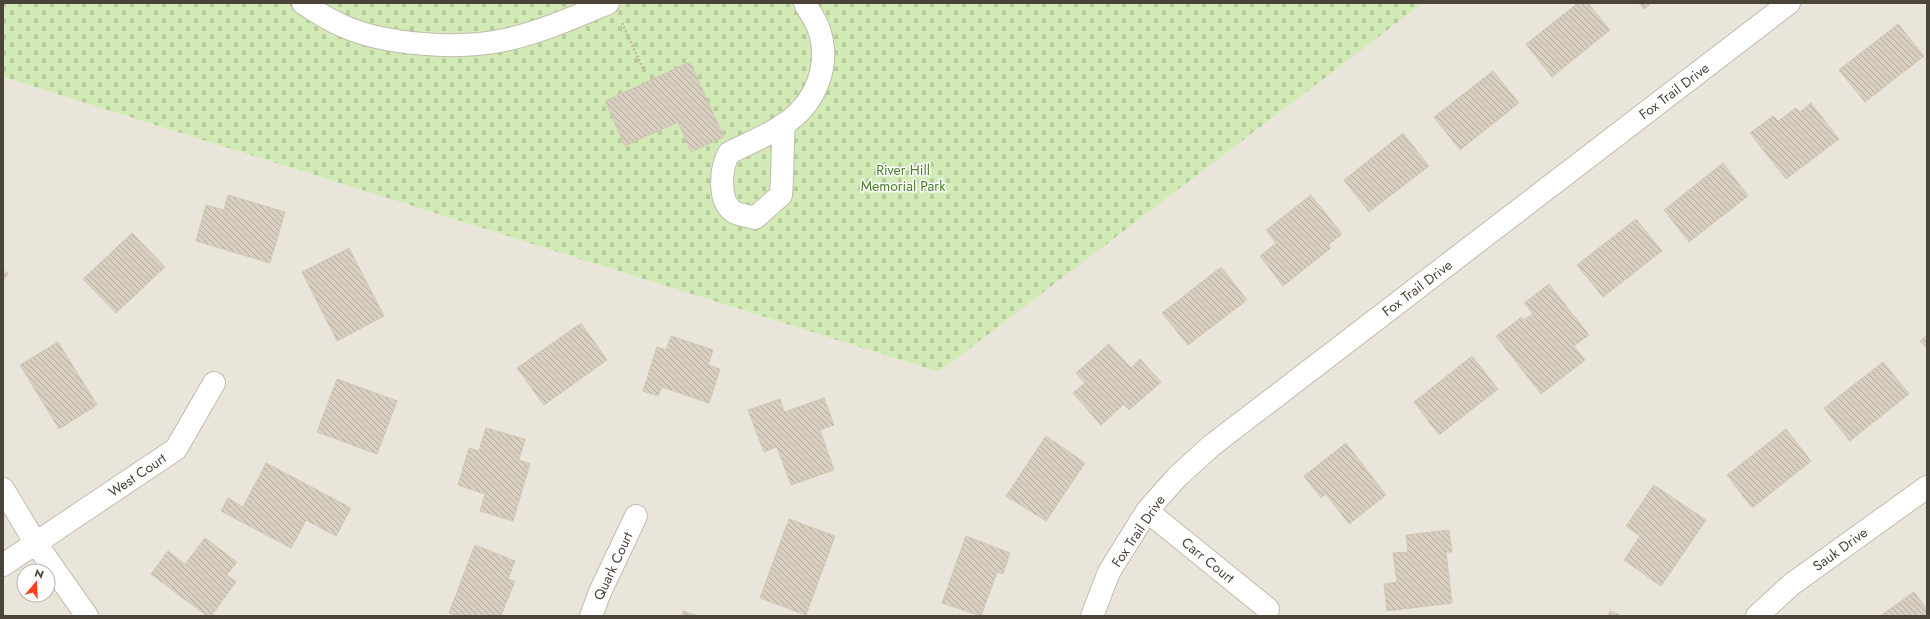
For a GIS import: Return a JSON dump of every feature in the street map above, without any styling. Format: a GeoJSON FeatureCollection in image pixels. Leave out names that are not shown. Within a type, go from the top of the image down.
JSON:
{"type":"FeatureCollection","features":[{"type":"Feature","properties":{"kind":"street"},"geometry":{"type":"LineString","coordinates":[[303,3],[343,26],[371,36],[405,42],[437,44],[472,44],[504,40],[614,10]]}},
{"type":"Feature","properties":{"kind":"street"},"geometry":{"type":"LineString","coordinates":[[784,124],[807,103],[817,88],[823,66],[823,52],[818,27],[805,3]]}},
{"type":"Feature","properties":{"kind":"street","name":"Fox Trail Drive"},"geometry":{"type":"LineString","coordinates":[[1092,616],[1110,572],[1148,511],[1177,477],[1212,446],[1790,3]]}},
{"type":"Feature","properties":{"kind":"street","name":"West Court"},"geometry":{"type":"LineString","coordinates":[[3,565],[176,448],[214,383]]}},
{"type":"Feature","properties":{"kind":"street","name":"Sauk Drive"},"geometry":{"type":"LineString","coordinates":[[1757,616],[1792,584],[1927,487]]}},
{"type":"Feature","properties":{"kind":"street"},"geometry":{"type":"LineString","coordinates":[[3,489],[35,542],[87,616]]}},
{"type":"Feature","properties":{"kind":"street","name":"Carr Court"},"geometry":{"type":"LineString","coordinates":[[1148,511],[1268,609]]}},
{"type":"Feature","properties":{"kind":"street","name":"Quark Court"},"geometry":{"type":"LineString","coordinates":[[591,616],[600,592],[636,516]]}},
{"type":"Feature","properties":{"kind":"path"},"geometry":{"type":"LineString","coordinates":[[614,10],[644,73]]}},
{"type":"Feature","properties":{"kind":"shaded area"},"geometry":{"type":"Polygon","coordinates":[[[1423,3],[1927,3],[1927,616],[3,616],[3,77],[939,372],[1423,3]]]}},
{"type":"Feature","properties":{"kind":"green space","name":"River Hill Memorial Park"},"geometry":{"type":"Polygon","coordinates":[[[3,3],[1423,3],[939,372],[3,77],[3,3]]]}},
{"type":"Feature","properties":{"kind":"building"},"geometry":{"type":"Polygon","coordinates":[[[1578,3],[1588,3],[1610,30],[1552,77],[1526,44],[1578,3]]]}},
{"type":"Feature","properties":{"kind":"building"},"geometry":{"type":"Polygon","coordinates":[[[1639,3],[1651,3],[1644,9],[1639,3]]]}},
{"type":"Feature","properties":{"kind":"building"},"geometry":{"type":"Polygon","coordinates":[[[1898,24],[1924,56],[1865,102],[1839,70],[1898,24]]]}},
{"type":"Feature","properties":{"kind":"building"},"geometry":{"type":"Polygon","coordinates":[[[690,62],[724,137],[691,152],[678,122],[625,146],[605,101],[690,62]]]}},
{"type":"Feature","properties":{"kind":"building"},"geometry":{"type":"Polygon","coordinates":[[[1493,71],[1519,103],[1460,150],[1434,117],[1493,71]]]}},
{"type":"Feature","properties":{"kind":"building"},"geometry":{"type":"Polygon","coordinates":[[[1811,103],[1839,139],[1786,179],[1750,133],[1773,116],[1778,121],[1796,108],[1800,112],[1811,103]]]}},
{"type":"Feature","properties":{"kind":"building"},"geometry":{"type":"Polygon","coordinates":[[[1403,133],[1429,166],[1369,212],[1344,180],[1403,133]]]}},
{"type":"Feature","properties":{"kind":"building"},"geometry":{"type":"Polygon","coordinates":[[[1723,163],[1748,196],[1689,242],[1664,210],[1723,163]]]}},
{"type":"Feature","properties":{"kind":"building"},"geometry":{"type":"Polygon","coordinates":[[[228,195],[285,212],[270,263],[196,241],[206,205],[224,210],[228,195]]]}},
{"type":"Feature","properties":{"kind":"building"},"geometry":{"type":"Polygon","coordinates":[[[1311,195],[1342,234],[1328,245],[1331,248],[1283,286],[1260,256],[1276,243],[1266,230],[1311,195]]]}},
{"type":"Feature","properties":{"kind":"building"},"geometry":{"type":"Polygon","coordinates":[[[1636,219],[1662,251],[1603,297],[1577,265],[1636,219]]]}},
{"type":"Feature","properties":{"kind":"building"},"geometry":{"type":"Polygon","coordinates":[[[132,233],[165,267],[116,313],[83,279],[132,233]]]}},
{"type":"Feature","properties":{"kind":"building"},"geometry":{"type":"Polygon","coordinates":[[[349,248],[384,316],[337,341],[302,272],[349,248]]]}},
{"type":"Feature","properties":{"kind":"building"},"geometry":{"type":"Polygon","coordinates":[[[1221,267],[1247,300],[1188,345],[1162,313],[1221,267]]]}},
{"type":"Feature","properties":{"kind":"building"},"geometry":{"type":"Polygon","coordinates":[[[3,271],[8,273],[3,282],[3,271]]]}},
{"type":"Feature","properties":{"kind":"building"},"geometry":{"type":"Polygon","coordinates":[[[1549,284],[1589,335],[1574,346],[1585,360],[1541,394],[1496,336],[1522,317],[1524,320],[1533,314],[1524,303],[1549,284]]]}},
{"type":"Feature","properties":{"kind":"building"},"geometry":{"type":"Polygon","coordinates":[[[581,323],[607,360],[544,405],[517,368],[581,323]]]}},
{"type":"Feature","properties":{"kind":"building"},"geometry":{"type":"Polygon","coordinates":[[[1927,335],[1927,349],[1920,341],[1927,335]]]}},
{"type":"Feature","properties":{"kind":"building"},"geometry":{"type":"Polygon","coordinates":[[[671,336],[713,350],[708,365],[720,369],[709,403],[662,387],[658,396],[643,391],[657,347],[666,350],[671,336]]]}},
{"type":"Feature","properties":{"kind":"building"},"geometry":{"type":"Polygon","coordinates":[[[58,342],[97,405],[59,429],[20,365],[58,342]]]}},
{"type":"Feature","properties":{"kind":"building"},"geometry":{"type":"Polygon","coordinates":[[[1109,344],[1131,368],[1140,359],[1161,382],[1129,410],[1124,404],[1101,425],[1073,393],[1085,383],[1076,373],[1109,344]]]}},
{"type":"Feature","properties":{"kind":"building"},"geometry":{"type":"Polygon","coordinates":[[[1472,356],[1498,389],[1439,435],[1414,402],[1472,356]]]}},
{"type":"Feature","properties":{"kind":"building"},"geometry":{"type":"Polygon","coordinates":[[[1883,362],[1909,394],[1850,441],[1824,408],[1883,362]]]}},
{"type":"Feature","properties":{"kind":"building"},"geometry":{"type":"Polygon","coordinates":[[[337,379],[397,401],[377,454],[317,432],[337,379]]]}},
{"type":"Feature","properties":{"kind":"building"},"geometry":{"type":"Polygon","coordinates":[[[824,398],[834,425],[820,430],[834,470],[791,485],[777,447],[764,452],[748,410],[780,399],[784,412],[824,398]]]}},
{"type":"Feature","properties":{"kind":"building"},"geometry":{"type":"Polygon","coordinates":[[[486,428],[525,439],[519,460],[530,464],[513,521],[480,511],[485,494],[458,485],[469,448],[479,451],[486,428]]]}},
{"type":"Feature","properties":{"kind":"building"},"geometry":{"type":"Polygon","coordinates":[[[1786,429],[1811,461],[1752,508],[1727,475],[1786,429]]]}},
{"type":"Feature","properties":{"kind":"building"},"geometry":{"type":"Polygon","coordinates":[[[1046,436],[1085,463],[1046,521],[1006,496],[1046,436]]]}},
{"type":"Feature","properties":{"kind":"building"},"geometry":{"type":"Polygon","coordinates":[[[1346,443],[1386,495],[1349,524],[1326,494],[1321,498],[1304,476],[1346,443]]]}},
{"type":"Feature","properties":{"kind":"building"},"geometry":{"type":"Polygon","coordinates":[[[266,463],[351,508],[336,536],[306,520],[291,548],[221,511],[228,498],[243,507],[266,463]]]}},
{"type":"Feature","properties":{"kind":"building"},"geometry":{"type":"Polygon","coordinates":[[[1654,485],[1706,520],[1661,586],[1624,560],[1640,536],[1626,526],[1654,485]]]}},
{"type":"Feature","properties":{"kind":"building"},"geometry":{"type":"Polygon","coordinates":[[[789,519],[835,536],[806,615],[760,598],[789,519]]]}},
{"type":"Feature","properties":{"kind":"building"},"geometry":{"type":"Polygon","coordinates":[[[1449,530],[1452,552],[1446,552],[1452,603],[1387,611],[1384,584],[1397,582],[1393,553],[1408,552],[1406,535],[1449,530]]]}},
{"type":"Feature","properties":{"kind":"building"},"geometry":{"type":"Polygon","coordinates":[[[966,536],[1010,553],[1003,574],[997,572],[981,616],[942,603],[966,536]]]}},
{"type":"Feature","properties":{"kind":"building"},"geometry":{"type":"Polygon","coordinates":[[[205,538],[237,562],[227,575],[236,582],[211,616],[207,616],[151,574],[168,551],[185,564],[205,538]]]}},
{"type":"Feature","properties":{"kind":"building"},"geometry":{"type":"Polygon","coordinates":[[[475,545],[515,561],[508,579],[515,581],[501,616],[458,616],[449,613],[475,545]]]}},
{"type":"Feature","properties":{"kind":"building"},"geometry":{"type":"Polygon","coordinates":[[[1914,592],[1927,609],[1927,616],[1880,616],[1914,592]]]}},
{"type":"Feature","properties":{"kind":"building"},"geometry":{"type":"Polygon","coordinates":[[[683,611],[698,616],[682,616],[683,611]]]}},
{"type":"Feature","properties":{"kind":"building"},"geometry":{"type":"Polygon","coordinates":[[[1610,611],[1622,616],[1608,616],[1610,611]]]}}]}
